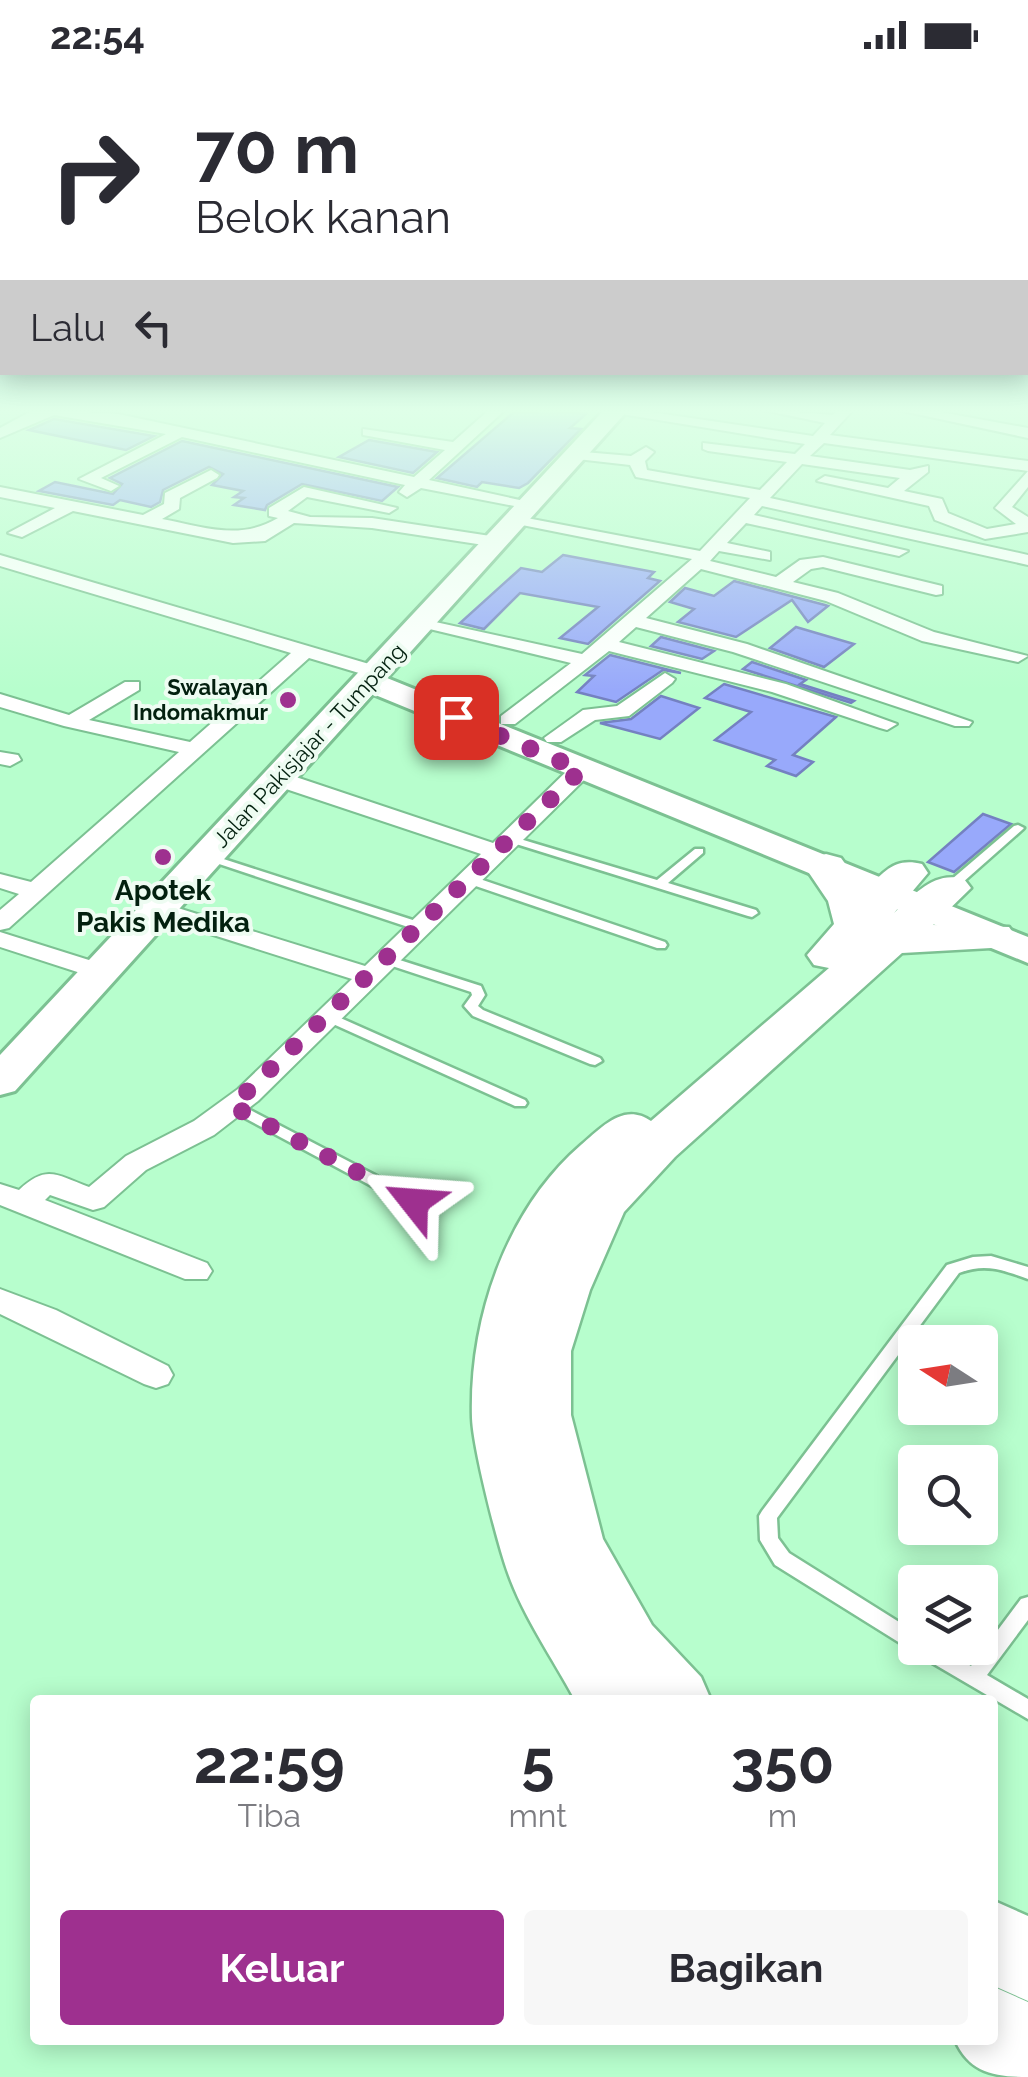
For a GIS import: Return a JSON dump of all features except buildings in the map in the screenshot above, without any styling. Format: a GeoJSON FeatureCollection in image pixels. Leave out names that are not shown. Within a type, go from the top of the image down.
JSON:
{"type":"FeatureCollection","features":[{"type":"Feature","properties":{"kind":"highway"},"geometry":{"type":"LineString","coordinates":[[826,867],[850,901],[903,905],[1016,935]]}},
{"type":"Feature","properties":{"kind":"highway"},"geometry":{"type":"LineString","coordinates":[[610,1695],[542,1574],[503,1420],[507,1341],[518,1282],[568,1186],[903,905]]}},
{"type":"Feature","properties":{"kind":"highway"},"geometry":{"type":"LineString","coordinates":[[670,1695],[627,1647],[571,1544],[540,1415],[541,1350],[561,1290],[601,1203],[903,905]]}},
{"type":"Feature","properties":{"kind":"highway"},"geometry":{"type":"LineString","coordinates":[[998,1943],[1028,1960]]}},
{"type":"Feature","properties":{"kind":"highway"},"geometry":{"type":"LineString","coordinates":[[998,2032],[1028,2050]]}},
{"type":"Feature","properties":{"kind":"main road","name":"Jalan Pakisjajar - Tumpang"},"geometry":{"type":"LineString","coordinates":[[0,1081],[532,503]]}},
{"type":"Feature","properties":{"kind":"main road"},"geometry":{"type":"LineString","coordinates":[[374,678],[425,704],[581,770],[826,867]]}},
{"type":"Feature","properties":{"kind":"main road"},"geometry":{"type":"LineString","coordinates":[[374,678],[554,738],[903,905],[1016,935]]}},
{"type":"Feature","properties":{"kind":"main road"},"geometry":{"type":"LineString","coordinates":[[342,708],[425,704]]}},
{"type":"Feature","properties":{"kind":"street"},"geometry":{"type":"LineString","coordinates":[[48,503],[128,520],[246,538],[266,534],[289,519]]}},
{"type":"Feature","properties":{"kind":"street"},"geometry":{"type":"LineString","coordinates":[[16,533],[77,503]]}},
{"type":"Feature","properties":{"kind":"street"},"geometry":{"type":"LineString","coordinates":[[147,520],[173,506],[172,503]]}},
{"type":"Feature","properties":{"kind":"street"},"geometry":{"type":"LineString","coordinates":[[289,503],[275,512],[289,519],[342,525],[372,523],[497,542]]}},
{"type":"Feature","properties":{"kind":"street"},"geometry":{"type":"LineString","coordinates":[[361,503],[389,508]]}},
{"type":"Feature","properties":{"kind":"street"},"geometry":{"type":"LineString","coordinates":[[372,523],[395,503]]}},
{"type":"Feature","properties":{"kind":"street"},"geometry":{"type":"LineString","coordinates":[[372,523],[395,503]]}},
{"type":"Feature","properties":{"kind":"street"},"geometry":{"type":"LineString","coordinates":[[491,503],[704,555],[778,584],[842,600],[929,637],[1018,656]]}},
{"type":"Feature","properties":{"kind":"street"},"geometry":{"type":"LineString","coordinates":[[508,720],[634,620],[756,503]]}},
{"type":"Feature","properties":{"kind":"street"},"geometry":{"type":"LineString","coordinates":[[779,503],[1028,560]]}},
{"type":"Feature","properties":{"kind":"street"},"geometry":{"type":"LineString","coordinates":[[936,503],[942,516],[981,534],[1028,526]]}},
{"type":"Feature","properties":{"kind":"street"},"geometry":{"type":"LineString","coordinates":[[1007,503],[1003,508],[1028,526]]}},
{"type":"Feature","properties":{"kind":"street"},"geometry":{"type":"LineString","coordinates":[[795,528],[816,512]]}},
{"type":"Feature","properties":{"kind":"street"},"geometry":{"type":"LineString","coordinates":[[741,518],[899,552]]}},
{"type":"Feature","properties":{"kind":"street"},"geometry":{"type":"LineString","coordinates":[[704,555],[764,556]]}},
{"type":"Feature","properties":{"kind":"street"},"geometry":{"type":"LineString","coordinates":[[0,560],[304,652],[374,678]]}},
{"type":"Feature","properties":{"kind":"street"},"geometry":{"type":"LineString","coordinates":[[778,584],[806,564],[823,562],[936,590]]}},
{"type":"Feature","properties":{"kind":"street"},"geometry":{"type":"LineString","coordinates":[[634,620],[740,648],[962,722]]}},
{"type":"Feature","properties":{"kind":"street"},"geometry":{"type":"LineString","coordinates":[[424,622],[586,660]]}},
{"type":"Feature","properties":{"kind":"street"},"geometry":{"type":"LineString","coordinates":[[604,644],[779,688],[887,724]]}},
{"type":"Feature","properties":{"kind":"street"},"geometry":{"type":"LineString","coordinates":[[0,923],[304,652]]}},
{"type":"Feature","properties":{"kind":"street"},"geometry":{"type":"LineString","coordinates":[[554,738],[590,714],[622,712],[665,680]]}},
{"type":"Feature","properties":{"kind":"street"},"geometry":{"type":"LineString","coordinates":[[71,722],[132,686]]}},
{"type":"Feature","properties":{"kind":"street"},"geometry":{"type":"LineString","coordinates":[[0,700],[71,722],[193,748]]}},
{"type":"Feature","properties":{"kind":"street"},"geometry":{"type":"LineString","coordinates":[[12,1198],[46,1182],[93,1200],[136,1163],[204,1128],[232,1106],[581,770]]}},
{"type":"Feature","properties":{"kind":"street"},"geometry":{"type":"LineString","coordinates":[[276,778],[504,846]]}},
{"type":"Feature","properties":{"kind":"street"},"geometry":{"type":"LineString","coordinates":[[0,881],[35,891]]}},
{"type":"Feature","properties":{"kind":"street"},"geometry":{"type":"LineString","coordinates":[[156,909],[376,967]]}},
{"type":"Feature","properties":{"kind":"street"},"geometry":{"type":"LineString","coordinates":[[0,939],[98,971]]}},
{"type":"Feature","properties":{"kind":"street"},"geometry":{"type":"LineString","coordinates":[[12,1198],[196,1271]]}},
{"type":"Feature","properties":{"kind":"street"},"geometry":{"type":"LineString","coordinates":[[0,1301],[44,1318],[156,1375]]}},
{"type":"Feature","properties":{"kind":"lane"},"geometry":{"type":"LineString","coordinates":[[903,905],[1018,828]]}},
{"type":"Feature","properties":{"kind":"lane"},"geometry":{"type":"LineString","coordinates":[[504,846],[660,885],[752,913]]}},
{"type":"Feature","properties":{"kind":"lane"},"geometry":{"type":"LineString","coordinates":[[660,885],[699,850]]}},
{"type":"Feature","properties":{"kind":"lane"},"geometry":{"type":"LineString","coordinates":[[204,856],[418,926]]}},
{"type":"Feature","properties":{"kind":"lane"},"geometry":{"type":"LineString","coordinates":[[468,879],[662,945]]}},
{"type":"Feature","properties":{"kind":"lane"},"geometry":{"type":"LineString","coordinates":[[376,967],[476,989],[479,994],[471,1006],[478,1013],[596,1061]]}},
{"type":"Feature","properties":{"kind":"lane"},"geometry":{"type":"LineString","coordinates":[[326,1016],[520,1103]]}},
{"type":"Feature","properties":{"kind":"lane"},"geometry":{"type":"LineString","coordinates":[[232,1106],[414,1202]]}},
{"type":"Feature","properties":{"kind":"lane"},"geometry":{"type":"LineString","coordinates":[[898,1632],[782,1560],[768,1540],[768,1516],[953,1269],[976,1259],[1001,1261],[1028,1273]]}},
{"type":"Feature","properties":{"kind":"lane"},"geometry":{"type":"LineString","coordinates":[[974,1678],[1028,1605]]}},
{"type":"Feature","properties":{"kind":"lane"},"geometry":{"type":"LineString","coordinates":[[952,1665],[1028,1710]]}},
{"type":"Feature","properties":{"kind":"place","name":"Swalayan Indomakmur"},"geometry":{"type":"Point","coordinates":[288,700]}},
{"type":"Feature","properties":{"kind":"place","name":"Apotek Pakis Medika"},"geometry":{"type":"Point","coordinates":[163,857]}},
{"type":"Feature","properties":{"kind":"route"},"geometry":{"type":"LineString","coordinates":[[414,1202],[232,1106],[248,1095],[581,770],[456,717]]}}]}
